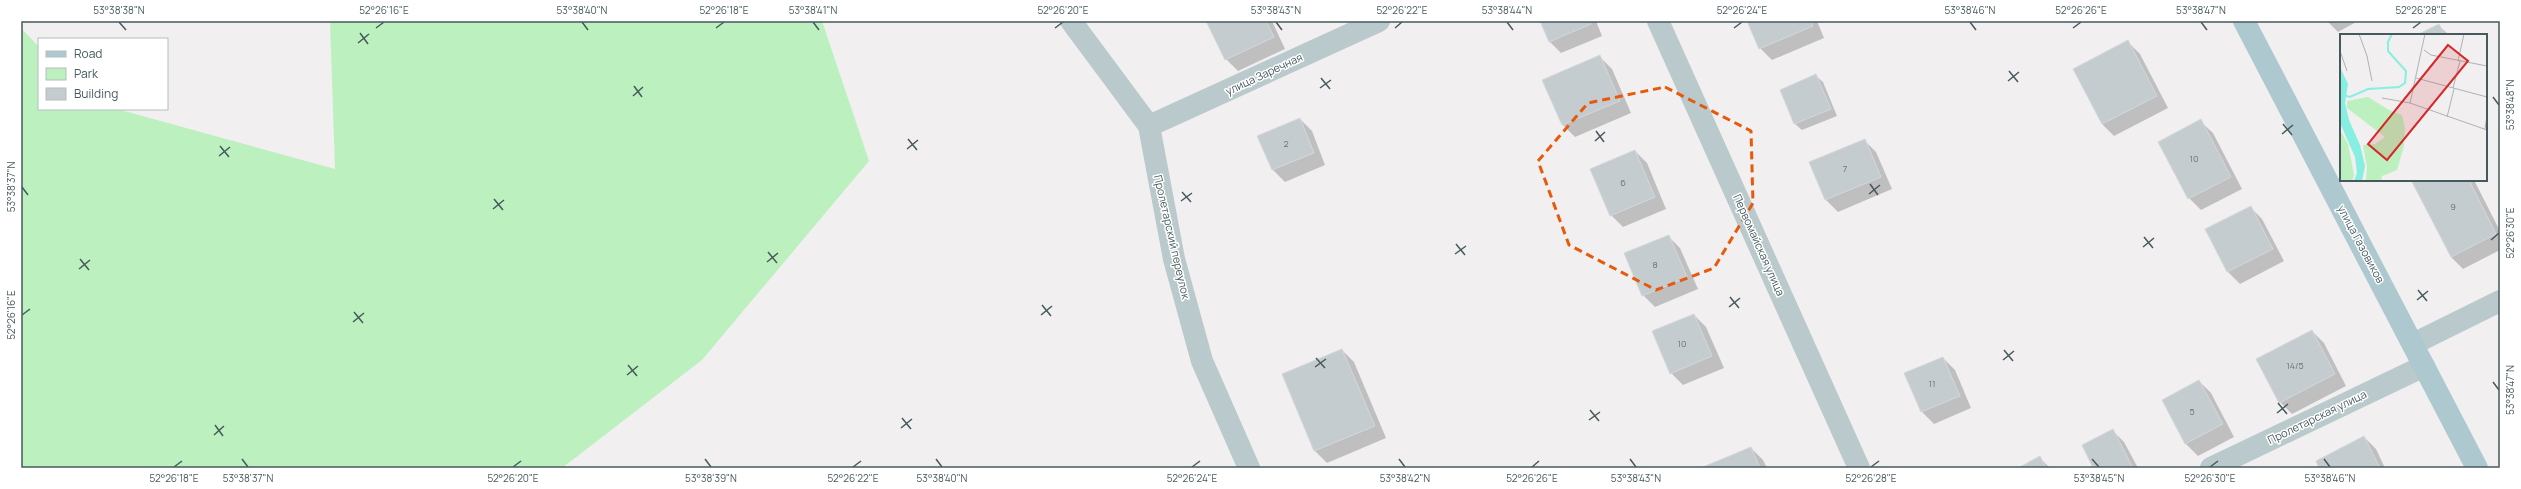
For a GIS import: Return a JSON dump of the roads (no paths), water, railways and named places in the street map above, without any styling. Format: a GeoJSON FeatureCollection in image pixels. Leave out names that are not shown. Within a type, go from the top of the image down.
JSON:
{"type":"FeatureCollection","features":[{"type":"Feature","properties":{"kind":"main road","name":"улица Газовиков"},"geometry":{"type":"LineString","coordinates":[[2244,21],[2477,468]]}},
{"type":"Feature","properties":{"kind":"street","name":"Пролетарский переулок"},"geometry":{"type":"LineString","coordinates":[[1071,21],[1149,126],[1174,259],[1202,361],[1249,468]]}},
{"type":"Feature","properties":{"kind":"street","name":"улица Заречная"},"geometry":{"type":"LineString","coordinates":[[1149,126],[1379,21]]}},
{"type":"Feature","properties":{"kind":"street","name":"Первомайская улица"},"geometry":{"type":"LineString","coordinates":[[1658,21],[1859,468]]}},
{"type":"Feature","properties":{"kind":"street"},"geometry":{"type":"LineString","coordinates":[[2413,344],[2500,301]]}},
{"type":"Feature","properties":{"kind":"street","name":"Пролетарская улица"},"geometry":{"type":"LineString","coordinates":[[2211,468],[2424,366]]}}]}
